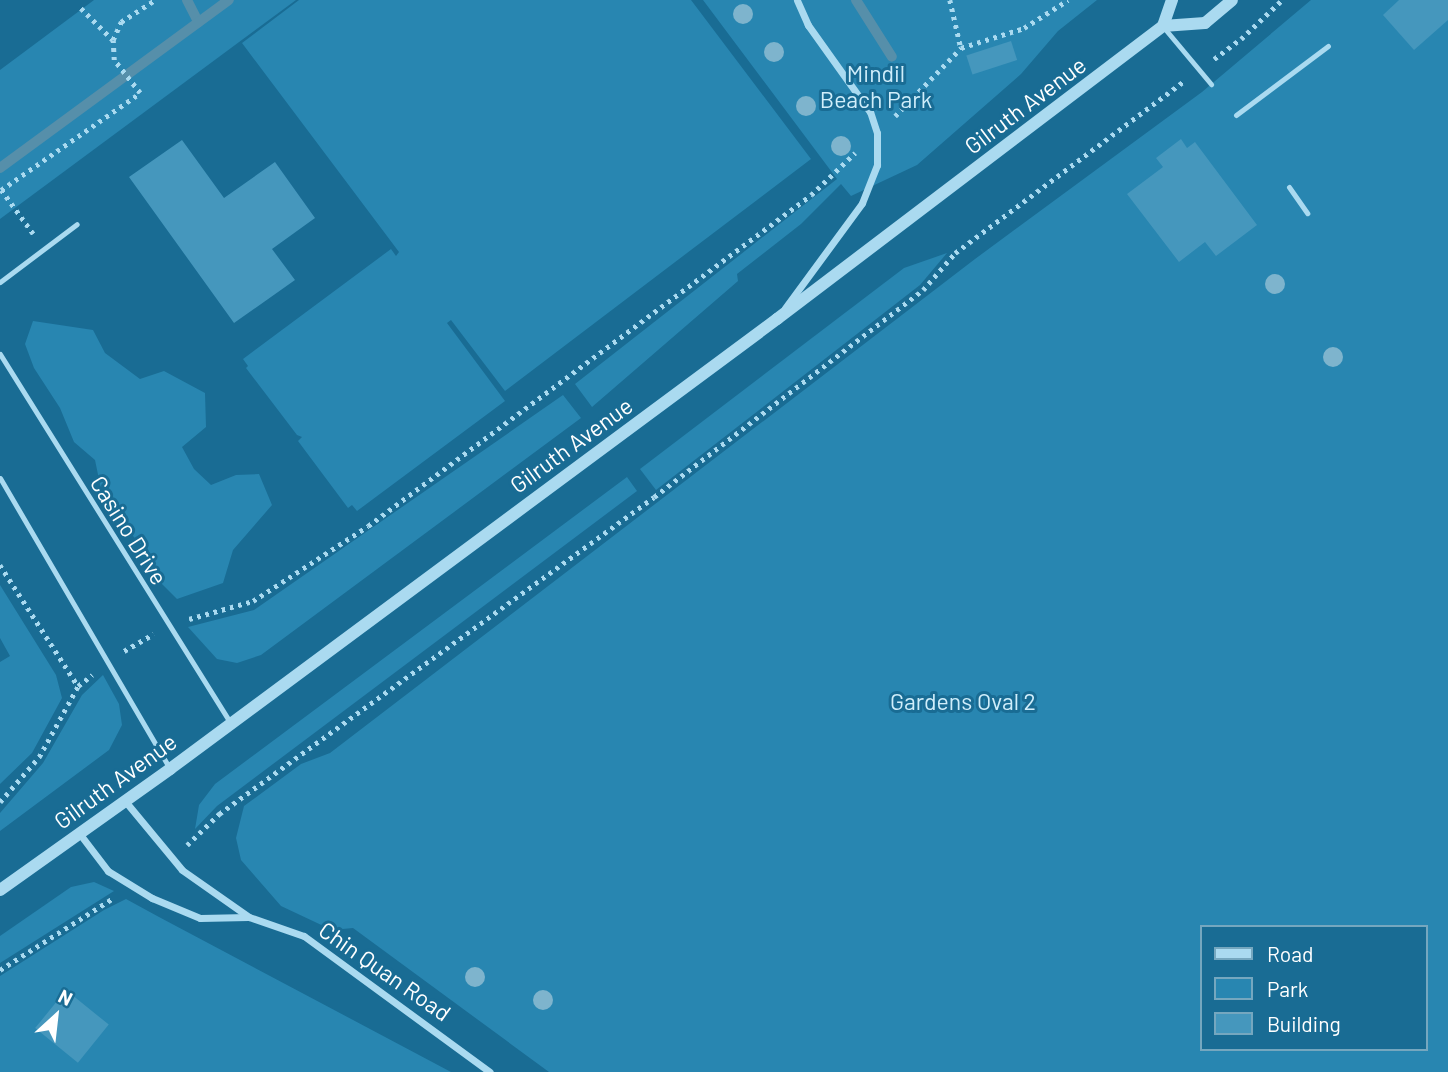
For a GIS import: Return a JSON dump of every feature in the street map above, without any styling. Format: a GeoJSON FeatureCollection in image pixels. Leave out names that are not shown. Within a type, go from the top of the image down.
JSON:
{"type":"FeatureCollection","features":[{"type":"Feature","properties":{"kind":"street"},"geometry":{"type":"LineString","coordinates":[[778,319],[862,203],[877,165],[877,133],[870,112],[808,25],[797,0]]}},
{"type":"Feature","properties":{"kind":"street"},"geometry":{"type":"LineString","coordinates":[[1172,0],[1163,26],[1205,23],[1232,0]]}},
{"type":"Feature","properties":{"kind":"street","name":"Gilruth Avenue"},"geometry":{"type":"LineString","coordinates":[[0,890],[170,769],[778,319],[1163,26]]}},
{"type":"Feature","properties":{"kind":"street","name":"Chin Quan Road"},"geometry":{"type":"LineString","coordinates":[[125,801],[182,870],[249,917],[304,936],[490,1072]]}},
{"type":"Feature","properties":{"kind":"street","name":"Chin Quan Road"},"geometry":{"type":"LineString","coordinates":[[79,833],[108,871],[131,885],[200,918],[249,917]]}},
{"type":"Feature","properties":{"kind":"lane"},"geometry":{"type":"LineString","coordinates":[[1163,26],[1211,84]]}},
{"type":"Feature","properties":{"kind":"lane"},"geometry":{"type":"LineString","coordinates":[[1236,115],[1328,46]]}},
{"type":"Feature","properties":{"kind":"lane"},"geometry":{"type":"LineString","coordinates":[[1289,187],[1307,213]]}},
{"type":"Feature","properties":{"kind":"lane"},"geometry":{"type":"LineString","coordinates":[[0,282],[77,224]]}},
{"type":"Feature","properties":{"kind":"lane","name":"Casino Drive"},"geometry":{"type":"LineString","coordinates":[[0,354],[230,722]]}},
{"type":"Feature","properties":{"kind":"lane"},"geometry":{"type":"LineString","coordinates":[[0,478],[170,769]]}},
{"type":"Feature","properties":{"kind":"path"},"geometry":{"type":"LineString","coordinates":[[44,249],[1,190],[140,93],[114,60],[113,40],[121,22],[155,0]]}},
{"type":"Feature","properties":{"kind":"path"},"geometry":{"type":"LineString","coordinates":[[950,0],[961,48]]}},
{"type":"Feature","properties":{"kind":"path"},"geometry":{"type":"LineString","coordinates":[[0,802],[39,757],[78,686],[108,661],[167,625],[253,601],[368,526],[811,195],[961,48],[1024,28],[1068,0]]}},
{"type":"Feature","properties":{"kind":"path"},"geometry":{"type":"LineString","coordinates":[[1210,61],[1241,39],[1282,0]]}},
{"type":"Feature","properties":{"kind":"path"},"geometry":{"type":"LineString","coordinates":[[81,8],[113,40]]}},
{"type":"Feature","properties":{"kind":"path"},"geometry":{"type":"LineString","coordinates":[[170,857],[199,837],[219,814],[687,472],[923,290],[955,253],[1190,76]]}},
{"type":"Feature","properties":{"kind":"path"},"geometry":{"type":"LineString","coordinates":[[0,565],[78,686]]}},
{"type":"Feature","properties":{"kind":"path"},"geometry":{"type":"LineString","coordinates":[[0,970],[131,885]]}},
{"type":"Feature","properties":{"kind":"green space"},"geometry":{"type":"Polygon","coordinates":[[[94,0],[296,0],[0,219],[0,70],[94,0]]]}},
{"type":"Feature","properties":{"kind":"green space"},"geometry":{"type":"Polygon","coordinates":[[[299,0],[691,0],[811,159],[505,391],[451,320],[447,323],[505,401],[357,511],[352,505],[348,508],[298,441],[302,437],[297,435],[246,368],[248,366],[243,359],[391,249],[396,256],[399,252],[242,43],[299,0]]]}},
{"type":"Feature","properties":{"kind":"green space","name":"Mindil Beach Park"},"geometry":{"type":"Polygon","coordinates":[[[703,0],[1097,0],[1058,31],[1021,74],[917,165],[851,196],[841,184],[801,224],[737,274],[738,281],[592,407],[575,384],[837,179],[703,0]]]}},
{"type":"Feature","properties":{"kind":"green space","name":"Gardens Oval 2"},"geometry":{"type":"Polygon","coordinates":[[[1311,0],[1448,0],[1448,1072],[549,1072],[353,928],[332,930],[281,906],[241,860],[236,838],[244,806],[301,764],[330,753],[975,259],[1202,92],[1311,0]]]}},
{"type":"Feature","properties":{"kind":"green space"},"geometry":{"type":"Polygon","coordinates":[[[947,253],[920,285],[656,490],[640,469],[904,268],[947,253]]]}},
{"type":"Feature","properties":{"kind":"green space"},"geometry":{"type":"Polygon","coordinates":[[[33,321],[93,330],[105,353],[140,379],[164,371],[205,393],[206,427],[182,447],[194,469],[211,485],[236,475],[259,474],[272,505],[233,550],[223,583],[177,599],[151,573],[146,550],[121,523],[102,494],[95,460],[74,442],[60,408],[34,368],[25,344],[33,321]]]}},
{"type":"Feature","properties":{"kind":"green space"},"geometry":{"type":"Polygon","coordinates":[[[563,395],[581,418],[261,655],[237,663],[217,659],[188,627],[254,610],[563,395]]]}},
{"type":"Feature","properties":{"kind":"green space"},"geometry":{"type":"Polygon","coordinates":[[[627,477],[637,491],[217,806],[195,829],[199,805],[215,784],[627,477]]]}},
{"type":"Feature","properties":{"kind":"green space"},"geometry":{"type":"Polygon","coordinates":[[[0,585],[56,675],[62,698],[32,753],[0,784],[0,662],[10,656],[0,638],[0,585]]]}},
{"type":"Feature","properties":{"kind":"green space"},"geometry":{"type":"Polygon","coordinates":[[[103,675],[119,704],[122,725],[109,750],[0,831],[0,813],[43,763],[82,695],[103,675]]]}},
{"type":"Feature","properties":{"kind":"green space"},"geometry":{"type":"Polygon","coordinates":[[[94,882],[114,891],[0,963],[0,936],[71,887],[94,882]]]}},
{"type":"Feature","properties":{"kind":"green space"},"geometry":{"type":"Polygon","coordinates":[[[126,899],[451,1072],[0,1072],[0,976],[126,899]]]}},
{"type":"Feature","properties":{"kind":"building"},"geometry":{"type":"Polygon","coordinates":[[[1399,0],[1448,0],[1448,20],[1414,50],[1383,15],[1399,0]]]}},
{"type":"Feature","properties":{"kind":"building"},"geometry":{"type":"Polygon","coordinates":[[[1011,41],[1017,60],[972,75],[966,56],[1011,41]]]}},
{"type":"Feature","properties":{"kind":"building"},"geometry":{"type":"Polygon","coordinates":[[[1181,139],[1187,148],[1195,142],[1257,225],[1216,256],[1205,242],[1179,262],[1127,194],[1163,167],[1156,158],[1181,139]]]}},
{"type":"Feature","properties":{"kind":"building"},"geometry":{"type":"Polygon","coordinates":[[[182,140],[224,198],[275,162],[315,218],[272,249],[295,280],[234,323],[129,177],[182,140]]]}},
{"type":"Feature","properties":{"kind":"building"},"geometry":{"type":"Polygon","coordinates":[[[66,990],[109,1025],[78,1063],[35,1028],[66,990]]]}},
{"type":"Feature","properties":{"kind":"waterway"},"geometry":{"type":"LineString","coordinates":[[187,0],[198,22]]}},
{"type":"Feature","properties":{"kind":"waterway"},"geometry":{"type":"LineString","coordinates":[[0,168],[229,0]]}},
{"type":"Feature","properties":{"kind":"waterway"},"geometry":{"type":"LineString","coordinates":[[856,0],[892,57]]}}]}
